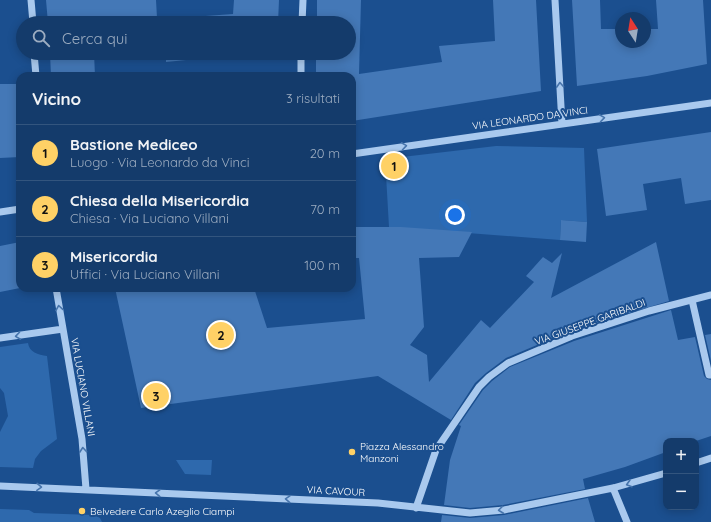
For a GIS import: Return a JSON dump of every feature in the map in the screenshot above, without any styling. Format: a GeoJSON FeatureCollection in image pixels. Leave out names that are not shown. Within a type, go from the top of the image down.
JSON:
{"type":"FeatureCollection","features":[{"type":"Feature","properties":{"kind":"street"},"geometry":{"type":"LineString","coordinates":[[31,0],[32,16]]}},
{"type":"Feature","properties":{"kind":"street"},"geometry":{"type":"LineString","coordinates":[[302,0],[302,16]]}},
{"type":"Feature","properties":{"kind":"street"},"geometry":{"type":"LineString","coordinates":[[555,0],[562,124]]}},
{"type":"Feature","properties":{"kind":"street"},"geometry":{"type":"LineString","coordinates":[[35,60],[36,72]]}},
{"type":"Feature","properties":{"kind":"street"},"geometry":{"type":"LineString","coordinates":[[301,60],[301,72]]}},
{"type":"Feature","properties":{"kind":"street","name":"VIA LEONARDO DA VINCI"},"geometry":{"type":"LineString","coordinates":[[356,153],[711,103]]}},
{"type":"Feature","properties":{"kind":"street"},"geometry":{"type":"LineString","coordinates":[[0,212],[16,210]]}},
{"type":"Feature","properties":{"kind":"street","name":"VIA LUCIANO VILLANI"},"geometry":{"type":"LineString","coordinates":[[57,292],[82,439],[86,489]]}},
{"type":"Feature","properties":{"kind":"street","name":"VIA GIUSEPPE GARIBALDI"},"geometry":{"type":"LineString","coordinates":[[416,508],[436,450],[479,387],[494,373],[508,363],[572,336],[649,310],[711,295]]}},
{"type":"Feature","properties":{"kind":"street"},"geometry":{"type":"LineString","coordinates":[[692,300],[711,375]]}},
{"type":"Feature","properties":{"kind":"street"},"geometry":{"type":"LineString","coordinates":[[0,338],[63,329]]}},
{"type":"Feature","properties":{"kind":"street"},"geometry":{"type":"LineString","coordinates":[[699,462],[711,458]]}},
{"type":"Feature","properties":{"kind":"street","name":"VIA CAVOUR"},"geometry":{"type":"LineString","coordinates":[[0,486],[378,503],[470,513],[497,511],[613,488],[663,474]]}},
{"type":"Feature","properties":{"kind":"street"},"geometry":{"type":"LineString","coordinates":[[613,488],[627,522]]}},
{"type":"Feature","properties":{"kind":"shaded area"},"geometry":{"type":"Polygon","coordinates":[[[496,146],[584,148],[587,222],[561,220],[560,240],[389,227],[386,175],[404,173],[402,157],[496,146]]]}},
{"type":"Feature","properties":{"kind":"shaded area"},"geometry":{"type":"Polygon","coordinates":[[[28,343],[32,351],[40,355],[47,356],[57,439],[41,451],[35,459],[33,468],[0,467],[0,432],[8,416],[4,393],[0,388],[0,347],[28,343]]]}},
{"type":"Feature","properties":{"kind":"shaded area"},"geometry":{"type":"Polygon","coordinates":[[[176,460],[212,460],[211,475],[185,474],[176,460]]]}},
{"type":"Feature","properties":{"kind":"shaded area"},"geometry":{"type":"Polygon","coordinates":[[[0,509],[29,510],[34,513],[94,515],[100,518],[102,522],[0,522],[0,509]]]}},
{"type":"Feature","properties":{"kind":"building"},"geometry":{"type":"Polygon","coordinates":[[[46,0],[156,0],[157,16],[47,16],[46,0]]]}},
{"type":"Feature","properties":{"kind":"building"},"geometry":{"type":"Polygon","coordinates":[[[234,0],[279,0],[278,16],[205,16],[233,14],[234,0]]]}},
{"type":"Feature","properties":{"kind":"building"},"geometry":{"type":"Polygon","coordinates":[[[317,0],[361,0],[359,74],[442,62],[439,46],[495,41],[493,0],[536,0],[541,91],[356,120],[356,72],[316,72],[316,60],[356,60],[356,16],[317,16],[317,0]]]}},
{"type":"Feature","properties":{"kind":"building"},"geometry":{"type":"Polygon","coordinates":[[[572,0],[600,0],[601,29],[615,29],[615,48],[651,48],[651,29],[658,29],[656,0],[703,0],[707,64],[647,76],[577,86],[572,0]]]}},
{"type":"Feature","properties":{"kind":"building"},"geometry":{"type":"Polygon","coordinates":[[[50,60],[94,60],[95,72],[51,72],[50,60]]]}},
{"type":"Feature","properties":{"kind":"building"},"geometry":{"type":"Polygon","coordinates":[[[166,60],[186,60],[166,62],[166,60]]]}},
{"type":"Feature","properties":{"kind":"building"},"geometry":{"type":"Polygon","coordinates":[[[0,84],[16,84],[16,157],[0,158],[0,84]]]}},
{"type":"Feature","properties":{"kind":"building"},"geometry":{"type":"Polygon","coordinates":[[[711,132],[711,200],[685,204],[681,178],[643,184],[647,210],[606,216],[597,149],[711,132]]]}},
{"type":"Feature","properties":{"kind":"building"},"geometry":{"type":"Polygon","coordinates":[[[561,220],[587,222],[586,242],[560,240],[561,220]]]}},
{"type":"Feature","properties":{"kind":"building"},"geometry":{"type":"Polygon","coordinates":[[[356,227],[401,227],[472,232],[459,257],[419,258],[424,327],[410,345],[427,355],[429,382],[481,320],[490,328],[534,282],[526,276],[543,257],[552,263],[562,253],[551,298],[656,242],[669,301],[570,331],[506,358],[475,383],[451,420],[378,376],[141,408],[116,292],[255,292],[267,328],[365,319],[359,258],[356,258],[356,227]]]}},
{"type":"Feature","properties":{"kind":"building"},"geometry":{"type":"Polygon","coordinates":[[[16,243],[16,289],[0,292],[0,246],[16,243]]]}},
{"type":"Feature","properties":{"kind":"building"},"geometry":{"type":"Polygon","coordinates":[[[671,310],[678,340],[695,337],[704,376],[711,380],[711,436],[699,440],[699,438],[663,438],[663,453],[625,467],[583,479],[585,489],[503,505],[470,508],[444,505],[450,460],[461,426],[459,425],[483,390],[510,367],[574,341],[671,310]]]}},
{"type":"Feature","properties":{"kind":"building"},"geometry":{"type":"Polygon","coordinates":[[[711,334],[711,361],[705,335],[711,334]]]}},
{"type":"Feature","properties":{"kind":"building"},"geometry":{"type":"Polygon","coordinates":[[[588,498],[595,522],[441,522],[442,515],[470,518],[504,515],[588,498]]]}},
{"type":"Feature","properties":{"kind":"place","name":"Bastione Mediceo"},"geometry":{"type":"Point","coordinates":[394,166]}},
{"type":"Feature","properties":{"kind":"place","name":"Chiesa della Misericordia"},"geometry":{"type":"Point","coordinates":[221,335]}},
{"type":"Feature","properties":{"kind":"place","name":"Misericordia"},"geometry":{"type":"Point","coordinates":[156,396]}},
{"type":"Feature","properties":{"kind":"place","name":"Piazza Alessandro Manzoni"},"geometry":{"type":"Point","coordinates":[352,452]}},
{"type":"Feature","properties":{"kind":"place","name":"Belvedere Carlo Azeglio Ciampi"},"geometry":{"type":"Point","coordinates":[82,511]}}]}
